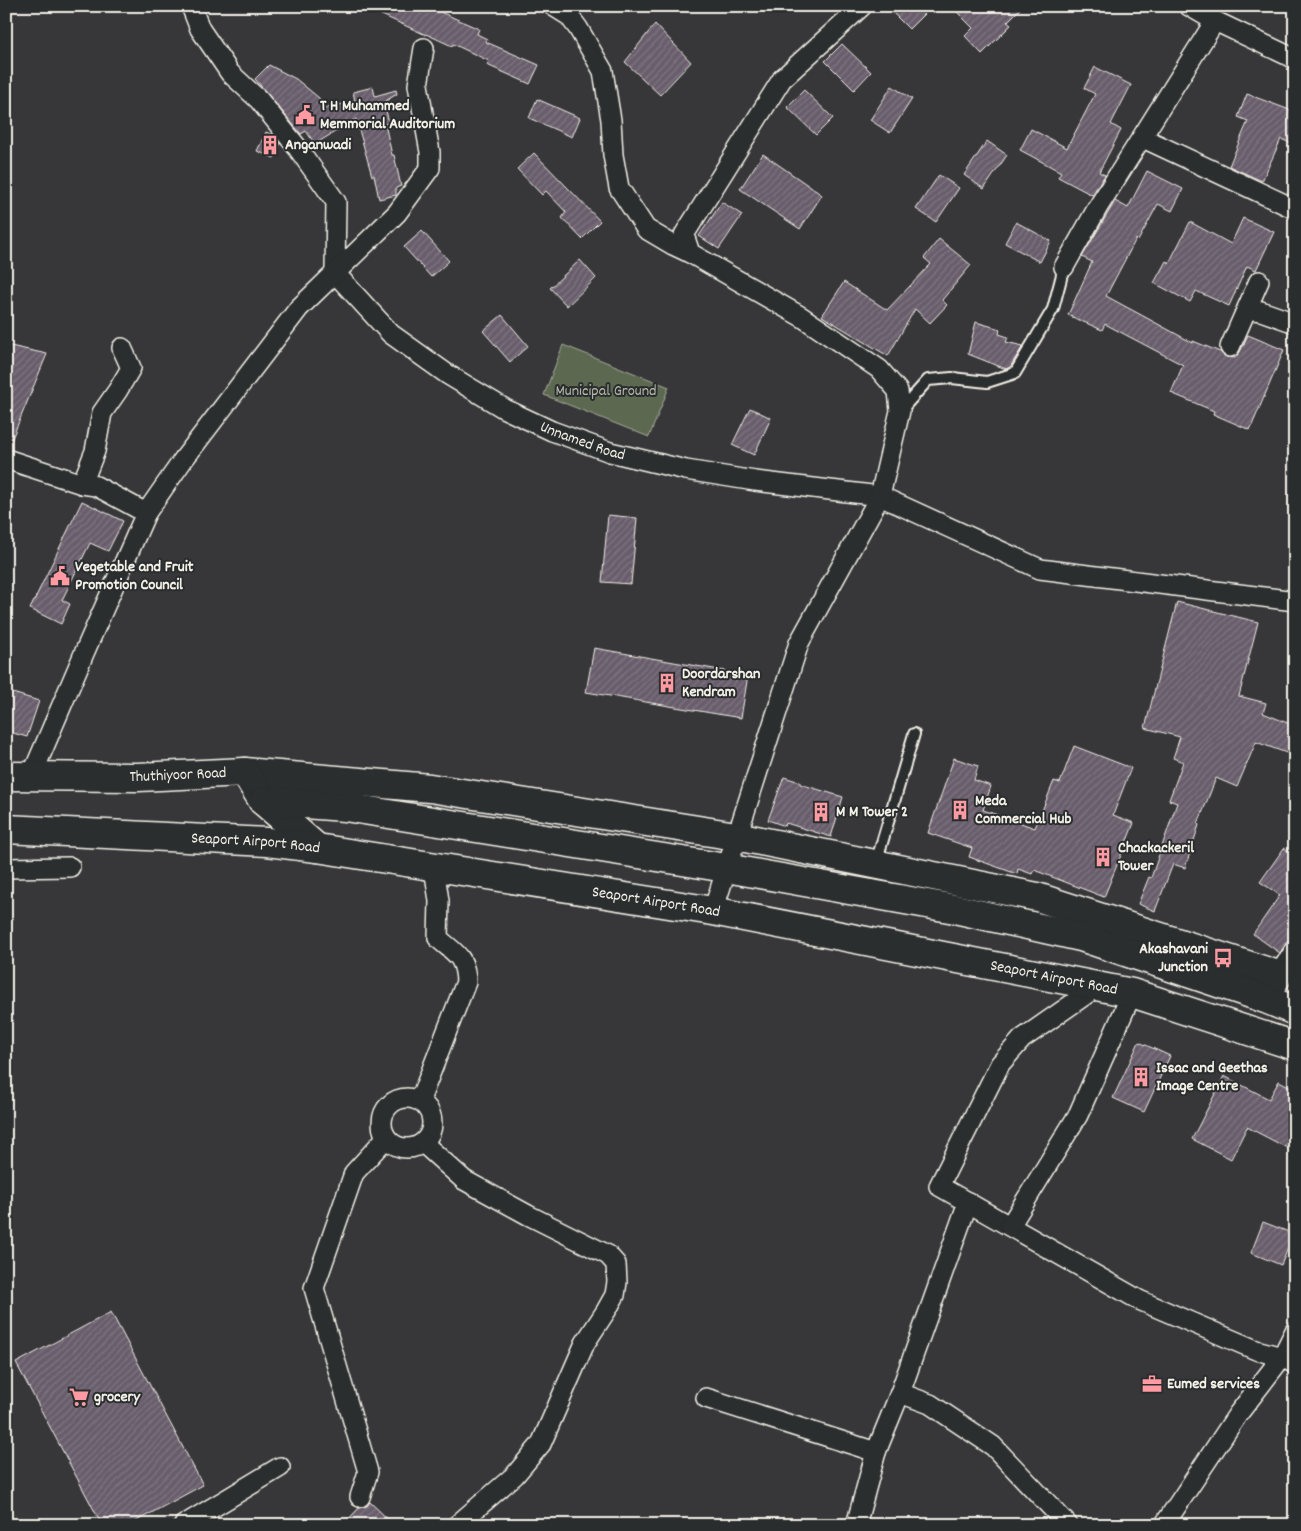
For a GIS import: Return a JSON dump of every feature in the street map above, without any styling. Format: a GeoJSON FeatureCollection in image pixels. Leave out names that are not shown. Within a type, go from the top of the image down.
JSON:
{"type":"FeatureCollection","features":[{"type":"Feature","properties":{"kind":"main road"},"geometry":{"type":"LineString","coordinates":[[245,772],[430,788],[736,836],[1037,897],[1278,975],[1263,998]]}},
{"type":"Feature","properties":{"kind":"main road","name":"Thuthiyoor Road"},"geometry":{"type":"LineString","coordinates":[[19,776],[138,777],[245,772],[263,801],[317,848]]}},
{"type":"Feature","properties":{"kind":"main road"},"geometry":{"type":"LineString","coordinates":[[263,801],[345,807],[726,868],[955,909],[1081,937],[1295,1010]]}},
{"type":"Feature","properties":{"kind":"main road","name":"Seaport Airport Road"},"geometry":{"type":"LineString","coordinates":[[6,829],[267,842],[317,848],[713,911],[1132,993],[1295,1046]]}},
{"type":"Feature","properties":{"kind":"street"},"geometry":{"type":"LineString","coordinates":[[191,6],[200,28],[230,73],[259,100],[297,147],[336,202],[335,273]]}},
{"type":"Feature","properties":{"kind":"street"},"geometry":{"type":"LineString","coordinates":[[553,6],[569,16],[603,71],[611,120],[612,155],[619,188],[646,229],[802,317],[879,369],[898,391],[900,411],[880,496],[799,643],[713,911]]}},
{"type":"Feature","properties":{"kind":"street"},"geometry":{"type":"LineString","coordinates":[[690,253],[684,235],[782,79],[862,6]]}},
{"type":"Feature","properties":{"kind":"street"},"geometry":{"type":"LineString","coordinates":[[1189,6],[1215,22],[1295,59]]}},
{"type":"Feature","properties":{"kind":"street"},"geometry":{"type":"LineString","coordinates":[[1064,267],[1098,207],[1215,22]]}},
{"type":"Feature","properties":{"kind":"street"},"geometry":{"type":"LineString","coordinates":[[19,776],[85,651],[146,514],[183,460],[300,308],[397,213],[430,168],[430,152],[418,85],[424,48]]}},
{"type":"Feature","properties":{"kind":"street"},"geometry":{"type":"LineString","coordinates":[[1143,138],[1295,209]]}},
{"type":"Feature","properties":{"kind":"street","name":"Unnamed Road"},"geometry":{"type":"LineString","coordinates":[[335,273],[391,334],[447,374],[496,404],[552,431],[610,452],[686,470],[755,481],[880,496],[1040,569],[1295,601]]}},
{"type":"Feature","properties":{"kind":"street"},"geometry":{"type":"LineString","coordinates":[[1230,347],[1259,281]]}},
{"type":"Feature","properties":{"kind":"street"},"geometry":{"type":"LineString","coordinates":[[1247,309],[1261,311],[1295,323]]}},
{"type":"Feature","properties":{"kind":"street"},"geometry":{"type":"LineString","coordinates":[[82,484],[95,451],[102,413],[131,368],[122,348]]}},
{"type":"Feature","properties":{"kind":"street"},"geometry":{"type":"LineString","coordinates":[[6,459],[82,484],[96,486],[146,514]]}},
{"type":"Feature","properties":{"kind":"street"},"geometry":{"type":"LineString","coordinates":[[420,1100],[466,982],[462,958],[438,938],[439,901],[434,867]]}},
{"type":"Feature","properties":{"kind":"street"},"geometry":{"type":"LineString","coordinates":[[6,868],[70,868]]}},
{"type":"Feature","properties":{"kind":"street"},"geometry":{"type":"LineString","coordinates":[[1278,975],[1295,950]]}},
{"type":"Feature","properties":{"kind":"street"},"geometry":{"type":"LineString","coordinates":[[1098,986],[1022,1039],[1000,1064],[939,1186],[1138,1300],[1256,1350],[1288,1361]]}},
{"type":"Feature","properties":{"kind":"street"},"geometry":{"type":"LineString","coordinates":[[1010,1226],[1078,1115],[1132,993]]}},
{"type":"Feature","properties":{"kind":"street"},"geometry":{"type":"LineString","coordinates":[[406,1097],[420,1100],[429,1109],[433,1121],[431,1133],[423,1143],[410,1149],[397,1147],[386,1138],[382,1125],[384,1112],[394,1101],[406,1097]]}},
{"type":"Feature","properties":{"kind":"street"},"geometry":{"type":"LineString","coordinates":[[360,1497],[368,1472],[314,1288],[354,1173],[386,1138]]}},
{"type":"Feature","properties":{"kind":"street"},"geometry":{"type":"LineString","coordinates":[[423,1143],[464,1180],[608,1255],[616,1264],[618,1282],[615,1295],[585,1343],[541,1444],[515,1475],[457,1525]]}},
{"type":"Feature","properties":{"kind":"street"},"geometry":{"type":"LineString","coordinates":[[856,1525],[876,1452],[900,1393],[968,1202]]}},
{"type":"Feature","properties":{"kind":"street"},"geometry":{"type":"LineString","coordinates":[[1164,1525],[1238,1414],[1288,1361],[1295,1331]]}},
{"type":"Feature","properties":{"kind":"street"},"geometry":{"type":"LineString","coordinates":[[900,1393],[930,1404],[993,1446],[1068,1525]]}},
{"type":"Feature","properties":{"kind":"street"},"geometry":{"type":"LineString","coordinates":[[706,1398],[876,1452]]}},
{"type":"Feature","properties":{"kind":"street"},"geometry":{"type":"LineString","coordinates":[[184,1525],[280,1467]]}},
{"type":"Feature","properties":{"kind":"lane"},"geometry":{"type":"LineString","coordinates":[[900,411],[928,380],[952,378],[987,382],[1015,373],[1053,309],[1064,267]]}},
{"type":"Feature","properties":{"kind":"lane"},"geometry":{"type":"LineString","coordinates":[[876,864],[914,734]]}},
{"type":"Feature","properties":{"kind":"green space","name":"Municipal Ground"},"geometry":{"type":"Polygon","coordinates":[[[563,345],[669,387],[649,437],[544,395],[563,345]]]}},
{"type":"Feature","properties":{"kind":"building"},"geometry":{"type":"Polygon","coordinates":[[[362,6],[427,6],[479,29],[477,34],[487,39],[486,42],[539,65],[530,84],[487,65],[489,61],[453,44],[452,46],[362,6]]]}},
{"type":"Feature","properties":{"kind":"building"},"geometry":{"type":"Polygon","coordinates":[[[886,6],[932,6],[909,29],[886,6]]]}},
{"type":"Feature","properties":{"kind":"building"},"geometry":{"type":"Polygon","coordinates":[[[951,6],[1023,6],[1007,22],[1011,25],[982,54],[965,36],[973,28],[951,6]]]}},
{"type":"Feature","properties":{"kind":"building"},"geometry":{"type":"Polygon","coordinates":[[[655,24],[691,62],[660,95],[625,62],[655,24]]]}},
{"type":"Feature","properties":{"kind":"building"},"geometry":{"type":"Polygon","coordinates":[[[842,44],[871,72],[854,90],[825,61],[842,44]]]}},
{"type":"Feature","properties":{"kind":"building"},"geometry":{"type":"Polygon","coordinates":[[[269,65],[296,79],[319,98],[323,109],[355,101],[353,92],[373,87],[375,96],[396,90],[397,94],[384,102],[389,123],[385,124],[401,186],[396,188],[396,195],[379,199],[374,175],[372,176],[356,119],[315,144],[306,131],[301,134],[255,79],[269,65]]]}},
{"type":"Feature","properties":{"kind":"building"},"geometry":{"type":"Polygon","coordinates":[[[1095,67],[1131,85],[1111,124],[1121,130],[1099,172],[1105,175],[1092,195],[1058,177],[1061,172],[1020,150],[1031,129],[1067,148],[1095,94],[1084,88],[1095,67]]]}},
{"type":"Feature","properties":{"kind":"building"},"geometry":{"type":"Polygon","coordinates":[[[892,86],[912,99],[890,133],[870,120],[892,86]]]}},
{"type":"Feature","properties":{"kind":"building"},"geometry":{"type":"Polygon","coordinates":[[[804,90],[833,118],[816,135],[787,107],[804,90]]]}},
{"type":"Feature","properties":{"kind":"building"},"geometry":{"type":"Polygon","coordinates":[[[1247,94],[1295,112],[1295,145],[1281,139],[1262,181],[1229,166],[1248,121],[1238,117],[1247,94]]]}},
{"type":"Feature","properties":{"kind":"building"},"geometry":{"type":"Polygon","coordinates":[[[537,99],[580,118],[572,137],[529,118],[537,99]]]}},
{"type":"Feature","properties":{"kind":"building","name":"Anganwadi"},"geometry":{"type":"Polygon","coordinates":[[[266,132],[273,135],[280,144],[274,158],[257,151],[266,132]]]}},
{"type":"Feature","properties":{"kind":"building"},"geometry":{"type":"Polygon","coordinates":[[[987,141],[1007,155],[984,189],[964,175],[987,141]]]}},
{"type":"Feature","properties":{"kind":"building"},"geometry":{"type":"Polygon","coordinates":[[[534,153],[600,221],[582,239],[562,218],[566,212],[546,191],[542,195],[517,169],[534,153]]]}},
{"type":"Feature","properties":{"kind":"building"},"geometry":{"type":"Polygon","coordinates":[[[763,154],[822,195],[800,229],[740,189],[763,154]]]}},
{"type":"Feature","properties":{"kind":"building"},"geometry":{"type":"Polygon","coordinates":[[[1147,171],[1183,189],[1172,211],[1158,204],[1138,241],[1136,239],[1106,296],[1193,343],[1193,341],[1220,352],[1226,357],[1235,358],[1248,335],[1284,350],[1250,430],[1213,414],[1214,411],[1171,393],[1183,365],[1105,324],[1102,330],[1068,315],[1092,262],[1082,257],[1115,201],[1128,208],[1147,171]]]}},
{"type":"Feature","properties":{"kind":"building"},"geometry":{"type":"Polygon","coordinates":[[[939,175],[959,188],[936,222],[916,209],[939,175]]]}},
{"type":"Feature","properties":{"kind":"building"},"geometry":{"type":"Polygon","coordinates":[[[722,202],[742,215],[719,249],[699,236],[722,202]]]}},
{"type":"Feature","properties":{"kind":"building"},"geometry":{"type":"Polygon","coordinates":[[[1243,218],[1274,232],[1256,270],[1247,266],[1229,306],[1196,291],[1190,302],[1154,283],[1166,261],[1169,263],[1190,222],[1231,244],[1243,218]]]}},
{"type":"Feature","properties":{"kind":"building"},"geometry":{"type":"Polygon","coordinates":[[[1016,222],[1051,241],[1040,262],[1005,243],[1016,222]]]}},
{"type":"Feature","properties":{"kind":"building"},"geometry":{"type":"Polygon","coordinates":[[[422,231],[449,261],[431,277],[404,247],[422,231]]]}},
{"type":"Feature","properties":{"kind":"building"},"geometry":{"type":"Polygon","coordinates":[[[939,239],[971,265],[942,300],[947,305],[930,323],[915,309],[888,356],[822,316],[844,282],[887,310],[931,264],[924,258],[939,239]]]}},
{"type":"Feature","properties":{"kind":"building"},"geometry":{"type":"Polygon","coordinates":[[[580,260],[596,278],[567,306],[550,288],[580,260]]]}},
{"type":"Feature","properties":{"kind":"building"},"geometry":{"type":"Polygon","coordinates":[[[502,315],[528,346],[510,362],[483,331],[502,315]]]}},
{"type":"Feature","properties":{"kind":"building"},"geometry":{"type":"Polygon","coordinates":[[[976,322],[1000,329],[999,334],[1008,337],[1006,342],[1023,346],[1010,367],[1006,369],[968,354],[976,322]]]}},
{"type":"Feature","properties":{"kind":"building"},"geometry":{"type":"Polygon","coordinates":[[[6,345],[47,354],[8,448],[6,448],[6,345]]]}},
{"type":"Feature","properties":{"kind":"building"},"geometry":{"type":"Polygon","coordinates":[[[750,408],[771,418],[754,455],[732,445],[750,408]]]}},
{"type":"Feature","properties":{"kind":"building","name":"Vegetable and Fruit Promotion Council"},"geometry":{"type":"Polygon","coordinates":[[[82,501],[123,521],[108,551],[90,543],[62,600],[70,604],[61,624],[30,609],[82,501]]]}},
{"type":"Feature","properties":{"kind":"building"},"geometry":{"type":"Polygon","coordinates":[[[608,515],[637,518],[631,584],[602,582],[608,515]]]}},
{"type":"Feature","properties":{"kind":"building"},"geometry":{"type":"Polygon","coordinates":[[[1177,602],[1258,622],[1239,696],[1266,703],[1263,713],[1295,726],[1295,756],[1256,742],[1237,787],[1216,778],[1198,824],[1185,868],[1173,864],[1155,911],[1138,904],[1149,877],[1151,878],[1177,803],[1169,800],[1183,762],[1173,758],[1180,737],[1145,728],[1177,602]]]}},
{"type":"Feature","properties":{"kind":"building","name":"Doordarshan Kendram"},"geometry":{"type":"Polygon","coordinates":[[[594,648],[748,675],[741,718],[586,692],[594,648]]]}},
{"type":"Feature","properties":{"kind":"building"},"geometry":{"type":"Polygon","coordinates":[[[6,691],[39,701],[27,737],[6,731],[6,691]]]}},
{"type":"Feature","properties":{"kind":"building"},"geometry":{"type":"Polygon","coordinates":[[[1074,746],[1131,768],[1113,815],[1134,823],[1104,897],[1034,870],[1032,874],[1018,869],[1017,874],[969,857],[972,848],[928,833],[954,758],[978,766],[974,780],[991,786],[983,810],[1035,828],[1054,781],[1060,783],[1074,746]]]}},
{"type":"Feature","properties":{"kind":"building"},"geometry":{"type":"Polygon","coordinates":[[[784,777],[843,797],[831,837],[786,823],[785,826],[768,820],[784,777]]]}},
{"type":"Feature","properties":{"kind":"building"},"geometry":{"type":"Polygon","coordinates":[[[1284,848],[1295,855],[1295,939],[1286,943],[1280,953],[1253,934],[1280,895],[1260,882],[1284,848]]]}},
{"type":"Feature","properties":{"kind":"building","name":"Issac and Geethas Image Centre"},"geometry":{"type":"Polygon","coordinates":[[[1139,1042],[1170,1056],[1144,1112],[1113,1098],[1139,1042]]]}},
{"type":"Feature","properties":{"kind":"building"},"geometry":{"type":"Polygon","coordinates":[[[1224,1076],[1269,1099],[1279,1081],[1295,1089],[1295,1152],[1247,1127],[1231,1159],[1192,1139],[1224,1076]]]}},
{"type":"Feature","properties":{"kind":"building"},"geometry":{"type":"Polygon","coordinates":[[[1263,1222],[1294,1234],[1281,1265],[1251,1253],[1263,1222]]]}},
{"type":"Feature","properties":{"kind":"building"},"geometry":{"type":"Polygon","coordinates":[[[111,1312],[203,1485],[129,1525],[102,1525],[16,1363],[111,1312]]]}},
{"type":"Feature","properties":{"kind":"building"},"geometry":{"type":"Polygon","coordinates":[[[370,1502],[394,1525],[343,1525],[359,1508],[367,1506],[370,1502]]]}},
{"type":"Feature","properties":{"kind":"place","name":"T H Muhammed Memmorial Auditorium"},"geometry":{"type":"Point","coordinates":[305,115]}},
{"type":"Feature","properties":{"kind":"place","name":"Anganwadi"},"geometry":{"type":"Point","coordinates":[270,145]}},
{"type":"Feature","properties":{"kind":"place","name":"Vegetable and Fruit Promotion Council"},"geometry":{"type":"Point","coordinates":[60,576]}},
{"type":"Feature","properties":{"kind":"place","name":"Doordarshan Kendram"},"geometry":{"type":"Point","coordinates":[667,683]}},
{"type":"Feature","properties":{"kind":"place","name":"Meda Commercial Hub"},"geometry":{"type":"Point","coordinates":[960,810]}},
{"type":"Feature","properties":{"kind":"place","name":"M M Tower 2"},"geometry":{"type":"Point","coordinates":[821,812]}},
{"type":"Feature","properties":{"kind":"place","name":"Chackackeril Tower"},"geometry":{"type":"Point","coordinates":[1103,857]}},
{"type":"Feature","properties":{"kind":"place","name":"Akashavani Junction"},"geometry":{"type":"Point","coordinates":[1223,958]}},
{"type":"Feature","properties":{"kind":"place","name":"Issac and Geethas Image Centre"},"geometry":{"type":"Point","coordinates":[1141,1077]}},
{"type":"Feature","properties":{"kind":"place","name":"Eumed services"},"geometry":{"type":"Point","coordinates":[1152,1384]}},
{"type":"Feature","properties":{"kind":"place","name":"grocery"},"geometry":{"type":"Point","coordinates":[79,1397]}}]}
